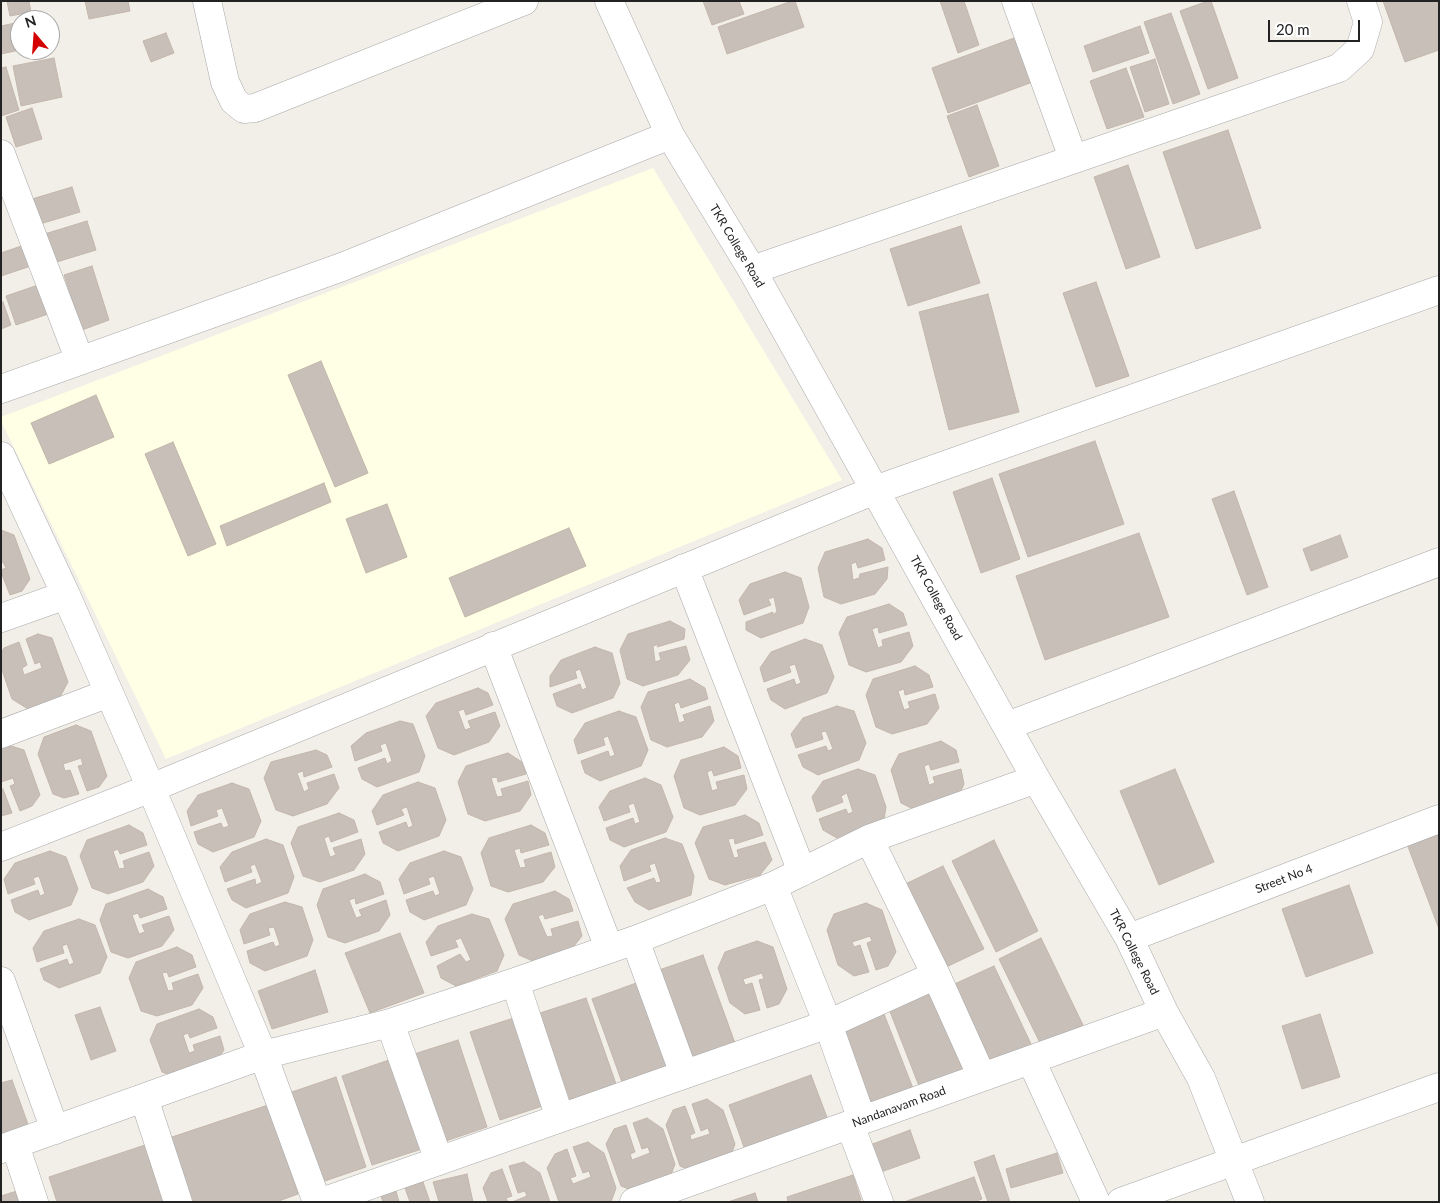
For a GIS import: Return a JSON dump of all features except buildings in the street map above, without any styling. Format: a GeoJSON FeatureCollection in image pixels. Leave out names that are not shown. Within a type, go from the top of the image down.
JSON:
{"type":"FeatureCollection","features":[{"type":"Feature","properties":{"kind":"street"},"geometry":{"type":"LineString","coordinates":[[207,1],[225,82],[234,102],[244,109],[255,108],[524,1]]}},
{"type":"Feature","properties":{"kind":"street","name":"TKR College Road"},"geometry":{"type":"LineString","coordinates":[[609,1],[670,135],[752,270],[1036,779],[1129,938],[1164,1012],[1201,1078],[1250,1202]]}},
{"type":"Feature","properties":{"kind":"street"},"geometry":{"type":"LineString","coordinates":[[1016,1],[1072,158]]}},
{"type":"Feature","properties":{"kind":"street"},"geometry":{"type":"LineString","coordinates":[[752,270],[1072,158],[1339,68],[1360,49],[1368,22],[1361,1]]}},
{"type":"Feature","properties":{"kind":"street"},"geometry":{"type":"LineString","coordinates":[[1,389],[342,267],[670,135]]}},
{"type":"Feature","properties":{"kind":"street"},"geometry":{"type":"LineString","coordinates":[[1,154],[80,361]]}},
{"type":"Feature","properties":{"kind":"street"},"geometry":{"type":"LineString","coordinates":[[1,846],[151,788],[875,490],[1439,290]]}},
{"type":"Feature","properties":{"kind":"street"},"geometry":{"type":"LineString","coordinates":[[1,456],[7,487],[66,595],[151,788],[263,1055],[317,1202]]}},
{"type":"Feature","properties":{"kind":"street"},"geometry":{"type":"LineString","coordinates":[[1007,726],[1439,562]]}},
{"type":"Feature","properties":{"kind":"street"},"geometry":{"type":"LineString","coordinates":[[684,568],[802,872]]}},
{"type":"Feature","properties":{"kind":"street"},"geometry":{"type":"LineString","coordinates":[[1,618],[66,595]]}},
{"type":"Feature","properties":{"kind":"street"},"geometry":{"type":"LineString","coordinates":[[493,646],[609,948]]}},
{"type":"Feature","properties":{"kind":"street"},"geometry":{"type":"LineString","coordinates":[[1,734],[109,694]]}},
{"type":"Feature","properties":{"kind":"street"},"geometry":{"type":"LineString","coordinates":[[34,1202],[8,1147],[263,1055],[390,1023],[516,982],[635,940],[773,886],[869,839],[1036,779]]}},
{"type":"Feature","properties":{"kind":"street","name":"Street No 4"},"geometry":{"type":"LineString","coordinates":[[1129,938],[1439,819]]}},
{"type":"Feature","properties":{"kind":"street"},"geometry":{"type":"LineString","coordinates":[[869,839],[936,975],[982,1078]]}},
{"type":"Feature","properties":{"kind":"street"},"geometry":{"type":"LineString","coordinates":[[773,886],[828,1024],[879,1202]]}},
{"type":"Feature","properties":{"kind":"street"},"geometry":{"type":"LineString","coordinates":[[635,940],[684,1074]]}},
{"type":"Feature","properties":{"kind":"street"},"geometry":{"type":"LineString","coordinates":[[322,1202],[828,1024],[936,975]]}},
{"type":"Feature","properties":{"kind":"street"},"geometry":{"type":"LineString","coordinates":[[1,981],[55,1130]]}},
{"type":"Feature","properties":{"kind":"street"},"geometry":{"type":"LineString","coordinates":[[516,982],[560,1118]]}},
{"type":"Feature","properties":{"kind":"street","name":"Nandanavam Road"},"geometry":{"type":"LineString","coordinates":[[634,1202],[1164,1012]]}},
{"type":"Feature","properties":{"kind":"street"},"geometry":{"type":"LineString","coordinates":[[390,1023],[438,1161]]}},
{"type":"Feature","properties":{"kind":"street"},"geometry":{"type":"LineString","coordinates":[[1030,1060],[1096,1202]]}},
{"type":"Feature","properties":{"kind":"street"},"geometry":{"type":"LineString","coordinates":[[1121,1202],[1439,1087]]}},
{"type":"Feature","properties":{"kind":"street"},"geometry":{"type":"LineString","coordinates":[[144,1098],[178,1202]]}},
{"type":"Feature","properties":{"kind":"shaded area"},"geometry":{"type":"Polygon","coordinates":[[[653,168],[842,480],[166,759],[1,421],[1,417],[653,168]]]}}]}
